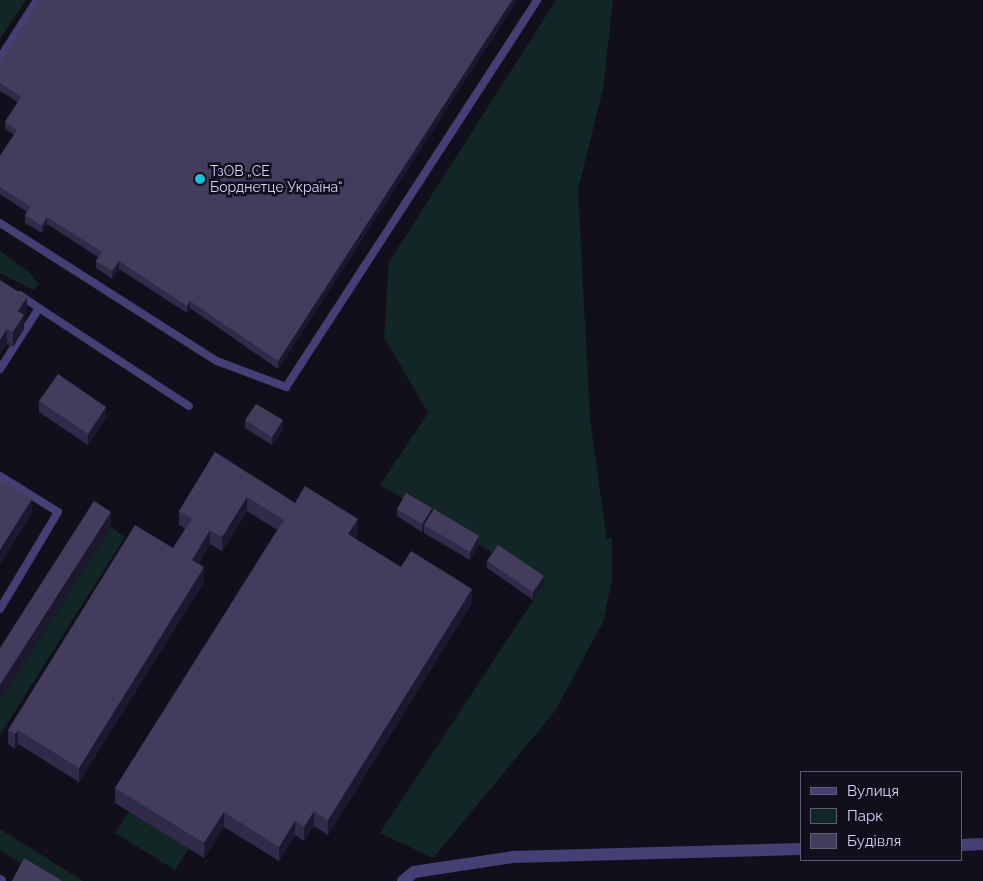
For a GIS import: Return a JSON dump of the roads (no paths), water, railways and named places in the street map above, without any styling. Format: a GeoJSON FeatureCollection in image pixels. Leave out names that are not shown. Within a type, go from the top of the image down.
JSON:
{"type":"FeatureCollection","features":[{"type":"Feature","properties":{"kind":"street"},"geometry":{"type":"LineString","coordinates":[[963,845],[983,844]]}},
{"type":"Feature","properties":{"kind":"street"},"geometry":{"type":"LineString","coordinates":[[403,881],[414,872],[513,857],[800,849]]}},
{"type":"Feature","properties":{"kind":"lane"},"geometry":{"type":"LineString","coordinates":[[0,58],[37,0]]}},
{"type":"Feature","properties":{"kind":"lane"},"geometry":{"type":"LineString","coordinates":[[0,223],[217,361],[286,386],[537,0]]}},
{"type":"Feature","properties":{"kind":"lane"},"geometry":{"type":"LineString","coordinates":[[8,288],[189,406]]}},
{"type":"Feature","properties":{"kind":"lane"},"geometry":{"type":"LineString","coordinates":[[0,369],[39,308]]}},
{"type":"Feature","properties":{"kind":"lane"},"geometry":{"type":"LineString","coordinates":[[0,476],[58,512],[0,609]]}},
{"type":"Feature","properties":{"kind":"place","name":"ТзОВ „СЕ Борднетце Україна“"},"geometry":{"type":"Point","coordinates":[200,179]}}]}
